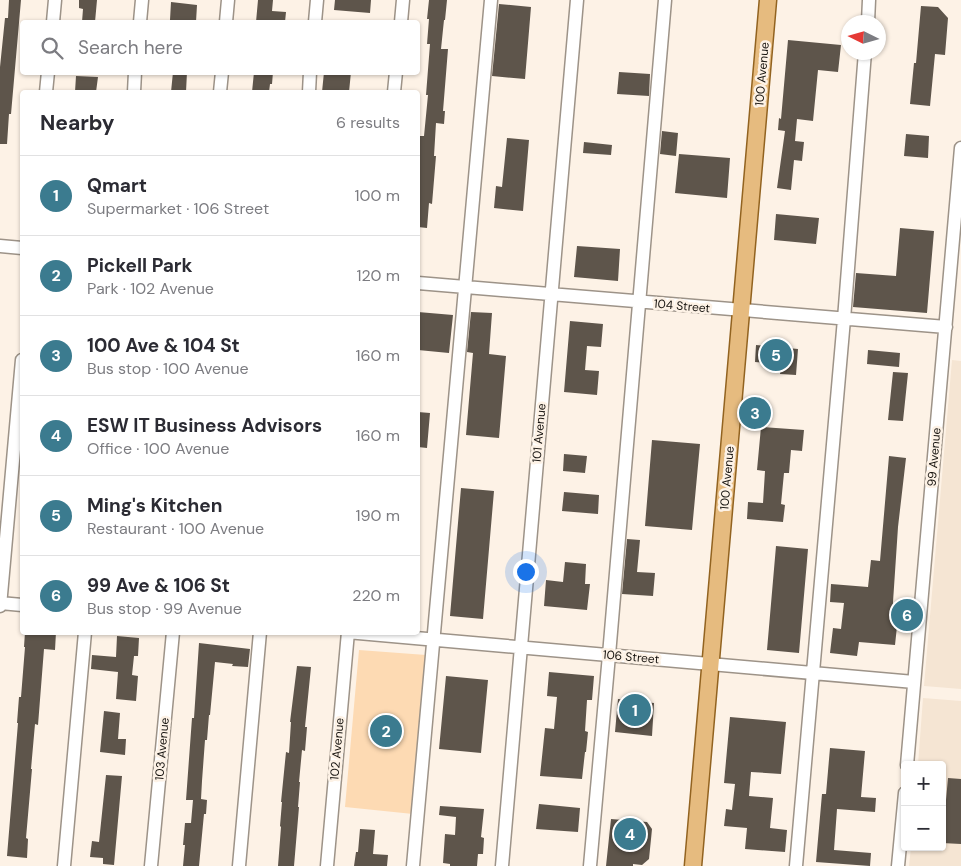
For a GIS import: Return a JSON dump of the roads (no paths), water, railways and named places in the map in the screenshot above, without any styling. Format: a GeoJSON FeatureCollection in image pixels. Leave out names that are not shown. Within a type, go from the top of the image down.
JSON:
{"type":"FeatureCollection","features":[{"type":"Feature","properties":{"kind":"main road","name":"100 Avenue"},"geometry":{"type":"LineString","coordinates":[[693,866],[768,0]]}},
{"type":"Feature","properties":{"kind":"street"},"geometry":{"type":"LineString","coordinates":[[52,20],[54,0]]}},
{"type":"Feature","properties":{"kind":"street"},"geometry":{"type":"LineString","coordinates":[[140,20],[142,0]]}},
{"type":"Feature","properties":{"kind":"street"},"geometry":{"type":"LineString","coordinates":[[226,20],[228,0]]}},
{"type":"Feature","properties":{"kind":"street"},"geometry":{"type":"LineString","coordinates":[[315,20],[317,0]]}},
{"type":"Feature","properties":{"kind":"street"},"geometry":{"type":"LineString","coordinates":[[400,20],[402,0]]}},
{"type":"Feature","properties":{"kind":"street"},"geometry":{"type":"LineString","coordinates":[[414,866],[491,0]]}},
{"type":"Feature","properties":{"kind":"street","name":"101 Avenue"},"geometry":{"type":"LineString","coordinates":[[502,866],[578,0]]}},
{"type":"Feature","properties":{"kind":"street"},"geometry":{"type":"LineString","coordinates":[[590,866],[665,0]]}},
{"type":"Feature","properties":{"kind":"street"},"geometry":{"type":"LineString","coordinates":[[868,15],[869,0]]}},
{"type":"Feature","properties":{"kind":"street"},"geometry":{"type":"LineString","coordinates":[[796,866],[844,319],[864,60]]}},
{"type":"Feature","properties":{"kind":"street"},"geometry":{"type":"LineString","coordinates":[[46,90],[48,75]]}},
{"type":"Feature","properties":{"kind":"street"},"geometry":{"type":"LineString","coordinates":[[134,90],[135,75]]}},
{"type":"Feature","properties":{"kind":"street"},"geometry":{"type":"LineString","coordinates":[[220,90],[222,75]]}},
{"type":"Feature","properties":{"kind":"street"},"geometry":{"type":"LineString","coordinates":[[308,90],[310,75]]}},
{"type":"Feature","properties":{"kind":"street"},"geometry":{"type":"LineString","coordinates":[[394,90],[396,75]]}},
{"type":"Feature","properties":{"kind":"street","name":"99 Avenue"},"geometry":{"type":"LineString","coordinates":[[907,761],[961,148]]}},
{"type":"Feature","properties":{"kind":"street"},"geometry":{"type":"LineString","coordinates":[[0,246],[20,248]]}},
{"type":"Feature","properties":{"kind":"street","name":"104 Street"},"geometry":{"type":"LineString","coordinates":[[420,284],[946,327]]}},
{"type":"Feature","properties":{"kind":"street"},"geometry":{"type":"LineString","coordinates":[[20,382],[0,604],[20,604]]}},
{"type":"Feature","properties":{"kind":"street"},"geometry":{"type":"LineString","coordinates":[[64,866],[85,635]]}},
{"type":"Feature","properties":{"kind":"street","name":"103 Avenue"},"geometry":{"type":"LineString","coordinates":[[151,866],[173,635]]}},
{"type":"Feature","properties":{"kind":"street"},"geometry":{"type":"LineString","coordinates":[[239,866],[260,635]]}},
{"type":"Feature","properties":{"kind":"street","name":"102 Avenue"},"geometry":{"type":"LineString","coordinates":[[327,866],[348,635]]}},
{"type":"Feature","properties":{"kind":"street","name":"106 Street"},"geometry":{"type":"LineString","coordinates":[[372,635],[914,682]]}},
{"type":"Feature","properties":{"kind":"street"},"geometry":{"type":"LineString","coordinates":[[898,866],[904,806]]}},
{"type":"Feature","properties":{"kind":"place","name":"Ming's Kitchen"},"geometry":{"type":"Point","coordinates":[776,355]}},
{"type":"Feature","properties":{"kind":"place","name":"100 Ave & 104 St"},"geometry":{"type":"Point","coordinates":[755,413]}},
{"type":"Feature","properties":{"kind":"place","name":"99 Ave & 106 St"},"geometry":{"type":"Point","coordinates":[907,615]}},
{"type":"Feature","properties":{"kind":"place","name":"Qmart"},"geometry":{"type":"Point","coordinates":[635,710]}},
{"type":"Feature","properties":{"kind":"place","name":"Pickell Park"},"geometry":{"type":"Point","coordinates":[386,731]}},
{"type":"Feature","properties":{"kind":"place","name":"ESW IT Business Advisors"},"geometry":{"type":"Point","coordinates":[630,834]}}]}
